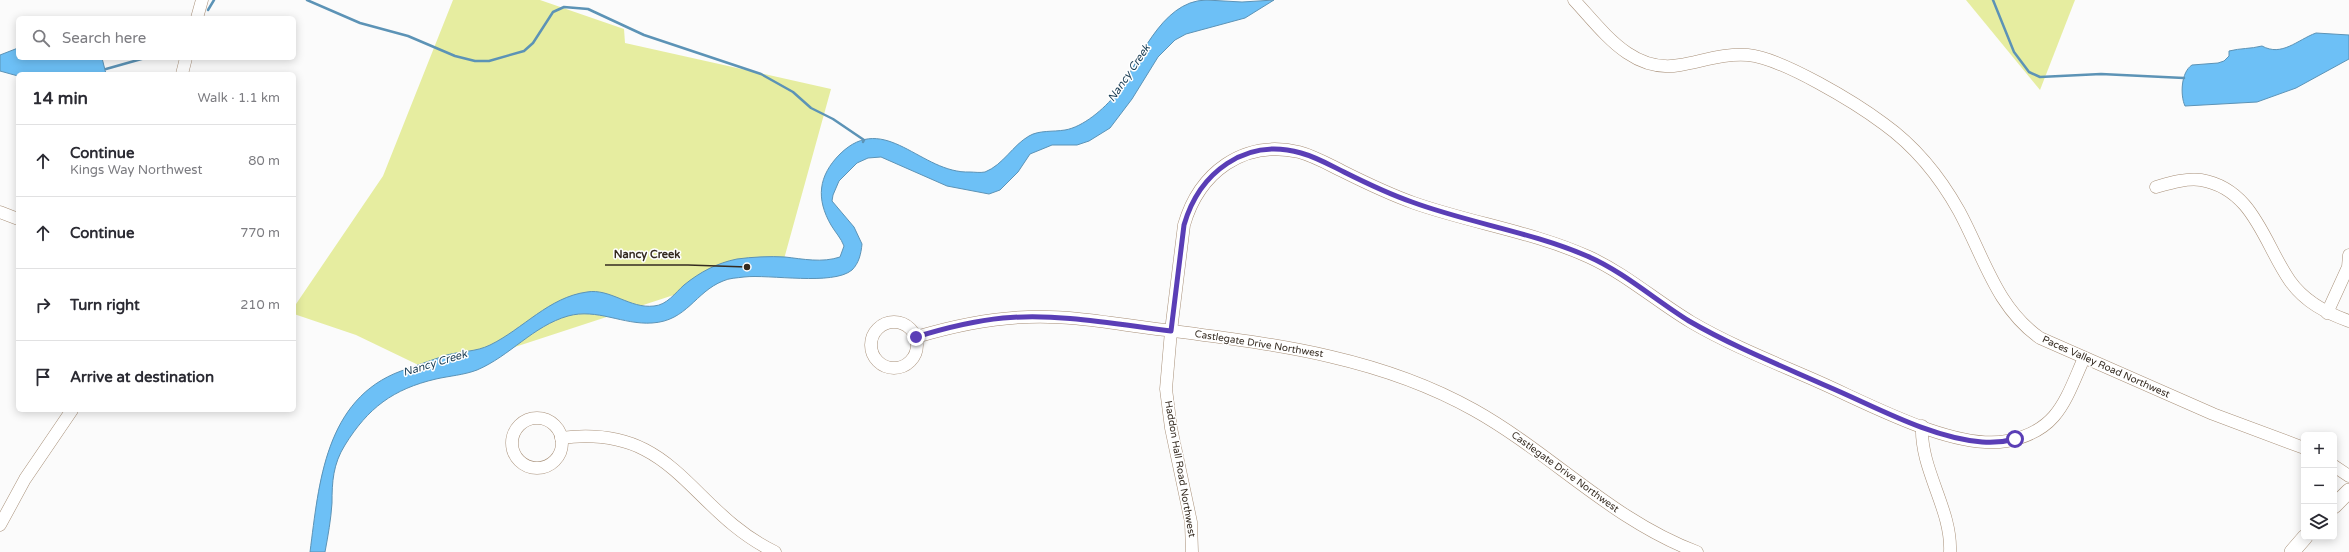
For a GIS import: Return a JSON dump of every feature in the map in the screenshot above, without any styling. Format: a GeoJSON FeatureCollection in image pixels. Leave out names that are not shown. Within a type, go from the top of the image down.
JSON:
{"type":"FeatureCollection","features":[{"type":"Feature","properties":{"kind":"main road"},"geometry":{"type":"LineString","coordinates":[[2336,504],[2349,491]]}},
{"type":"Feature","properties":{"kind":"main road"},"geometry":{"type":"LineString","coordinates":[[2292,552],[2302,540]]}},
{"type":"Feature","properties":{"kind":"street"},"geometry":{"type":"LineString","coordinates":[[198,16],[202,0]]}},
{"type":"Feature","properties":{"kind":"street","name":"Paces Valley Road Northwest"},"geometry":{"type":"LineString","coordinates":[[1574,0],[1618,46],[1638,60],[1653,65],[1668,67],[1730,55],[1764,58],[1787,67],[1884,124],[1917,152],[1944,186],[1959,212],[2001,298],[2014,317],[2040,338],[2213,414],[2301,447]]}},
{"type":"Feature","properties":{"kind":"street"},"geometry":{"type":"LineString","coordinates":[[182,72],[186,60]]}},
{"type":"Feature","properties":{"kind":"street","name":"Haddon Hall Road Northwest"},"geometry":{"type":"LineString","coordinates":[[1192,552],[1190,522],[1167,406],[1166,372],[1184,225],[1189,208],[1197,192],[1215,172],[1237,158],[1262,150],[1288,150],[1311,156],[1374,187],[1412,202],[1558,245],[1586,256],[1620,274],[1688,320],[1721,339],[1922,426],[1981,442],[2004,442],[2026,435],[2045,426],[2056,416],[2084,358]]}},
{"type":"Feature","properties":{"kind":"street"},"geometry":{"type":"LineString","coordinates":[[2156,186],[2186,180],[2201,180],[2229,191],[2240,198],[2254,217],[2290,281],[2312,304],[2327,313],[2349,322]]}},
{"type":"Feature","properties":{"kind":"street"},"geometry":{"type":"LineString","coordinates":[[0,212],[16,218]]}},
{"type":"Feature","properties":{"kind":"street"},"geometry":{"type":"LineString","coordinates":[[2327,313],[2348,267],[2349,255]]}},
{"type":"Feature","properties":{"kind":"street","name":"Castlegate Drive Northwest"},"geometry":{"type":"LineString","coordinates":[[916,337],[975,322],[1029,317],[1072,318],[1308,350],[1353,361],[1421,384],[1496,423],[1650,532],[1696,552]]}},
{"type":"Feature","properties":{"kind":"street"},"geometry":{"type":"LineString","coordinates":[[0,525],[25,478],[71,412]]}},
{"type":"Feature","properties":{"kind":"street"},"geometry":{"type":"LineString","coordinates":[[538,418],[549,422],[558,430],[561,438],[560,454],[548,466],[540,468],[525,466],[513,453],[513,436],[522,423],[530,419],[538,418]]}},
{"type":"Feature","properties":{"kind":"street"},"geometry":{"type":"LineString","coordinates":[[1922,426],[1923,451],[1947,529],[1950,552]]}},
{"type":"Feature","properties":{"kind":"street"},"geometry":{"type":"LineString","coordinates":[[561,438],[584,435],[606,436],[628,441],[646,449],[672,466],[735,528],[775,552]]}},
{"type":"Feature","properties":{"kind":"street"},"geometry":{"type":"LineString","coordinates":[[2337,468],[2349,476]]}},
{"type":"Feature","properties":{"kind":"green space"},"geometry":{"type":"Polygon","coordinates":[[[453,0],[540,0],[624,29],[625,43],[831,89],[784,259],[435,373],[356,335],[296,315],[296,304],[383,176],[453,0]]]}},
{"type":"Feature","properties":{"kind":"green space"},"geometry":{"type":"Polygon","coordinates":[[[1966,0],[2075,0],[2040,90],[1966,0]]]}},
{"type":"Feature","properties":{"kind":"water"},"geometry":{"type":"Polygon","coordinates":[[[1206,0],[1242,2],[1274,0],[1245,18],[1186,34],[1175,40],[1158,57],[1132,99],[1110,128],[1089,141],[1077,145],[1052,145],[1030,154],[1018,172],[1000,190],[989,194],[947,186],[881,157],[868,158],[857,163],[839,181],[832,201],[854,227],[862,244],[858,261],[852,270],[843,275],[816,278],[755,276],[728,279],[713,286],[674,317],[664,321],[652,323],[631,322],[589,314],[568,316],[544,327],[500,357],[477,370],[421,383],[394,395],[373,410],[363,420],[341,452],[334,473],[331,515],[325,552],[310,552],[317,499],[330,446],[341,422],[356,401],[376,384],[401,371],[435,359],[490,345],[548,307],[573,295],[587,292],[604,293],[637,305],[654,306],[667,301],[684,285],[703,272],[737,259],[785,257],[826,260],[840,257],[844,246],[826,215],[821,197],[822,188],[827,171],[833,162],[840,154],[856,142],[872,139],[888,141],[904,147],[935,164],[952,170],[985,172],[997,165],[1018,144],[1029,136],[1042,132],[1060,131],[1072,128],[1086,121],[1106,106],[1125,81],[1142,51],[1163,22],[1176,11],[1190,3],[1206,0]]]}},
{"type":"Feature","properties":{"kind":"water"},"geometry":{"type":"Polygon","coordinates":[[[2316,33],[2349,35],[2349,59],[2296,88],[2257,102],[2185,106],[2182,96],[2182,84],[2188,68],[2192,65],[2218,63],[2224,61],[2229,56],[2229,51],[2233,50],[2262,46],[2276,50],[2283,49],[2316,33]]]}},
{"type":"Feature","properties":{"kind":"water"},"geometry":{"type":"Polygon","coordinates":[[[16,49],[16,60],[102,60],[106,72],[16,72],[16,75],[0,71],[0,55],[16,49]]]}},
{"type":"Feature","properties":{"kind":"waterway"},"geometry":{"type":"LineString","coordinates":[[208,10],[214,0]]}},
{"type":"Feature","properties":{"kind":"waterway"},"geometry":{"type":"LineString","coordinates":[[307,0],[360,23],[408,36],[455,56],[475,61],[489,61],[524,51],[533,43],[553,12],[564,7],[588,9],[644,35],[761,74],[793,92],[811,108],[833,119],[864,140],[863,142]]}},
{"type":"Feature","properties":{"kind":"waterway"},"geometry":{"type":"LineString","coordinates":[[1993,0],[2014,52],[2029,72],[2040,77],[2101,74],[2184,78]]}},
{"type":"Feature","properties":{"kind":"waterway"},"geometry":{"type":"LineString","coordinates":[[106,69],[138,60]]}},
{"type":"Feature","properties":{"kind":"place","name":"Nancy Creek"},"geometry":{"type":"Point","coordinates":[747,267]}},
{"type":"Feature","properties":{"kind":"route"},"geometry":{"type":"LineString","coordinates":[[916,337],[951,326],[1003,318],[1029,317],[1072,318],[1171,331],[1184,225],[1189,208],[1197,192],[1215,172],[1237,158],[1262,150],[1288,150],[1311,156],[1374,187],[1412,202],[1558,245],[1586,256],[1604,264],[1688,320],[1721,339],[1892,415],[1958,438],[1992,443],[2015,439]]}}]}
